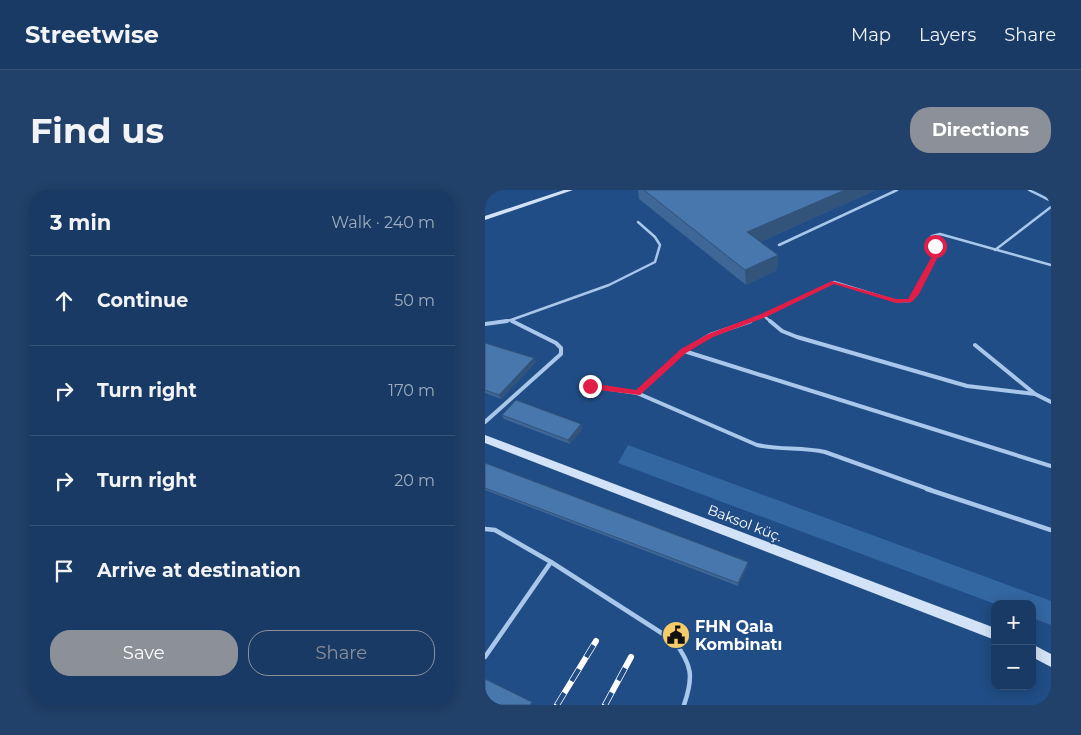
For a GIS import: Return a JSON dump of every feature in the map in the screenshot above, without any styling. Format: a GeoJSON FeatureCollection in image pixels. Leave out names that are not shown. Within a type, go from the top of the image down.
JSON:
{"type":"FeatureCollection","features":[{"type":"Feature","properties":{"kind":"main road"},"geometry":{"type":"LineString","coordinates":[[485,218],[570,190]]}},
{"type":"Feature","properties":{"kind":"main road","name":"Baksol küç."},"geometry":{"type":"LineString","coordinates":[[485,439],[991,632]]}},
{"type":"Feature","properties":{"kind":"main road"},"geometry":{"type":"LineString","coordinates":[[1036,650],[1051,652]]}},
{"type":"Feature","properties":{"kind":"main road"},"geometry":{"type":"LineString","coordinates":[[1036,652],[1051,661]]}},
{"type":"Feature","properties":{"kind":"lane"},"geometry":{"type":"LineString","coordinates":[[779,245],[897,190]]}},
{"type":"Feature","properties":{"kind":"lane"},"geometry":{"type":"LineString","coordinates":[[1029,190],[1051,201]]}},
{"type":"Feature","properties":{"kind":"lane"},"geometry":{"type":"LineString","coordinates":[[995,250],[1051,207]]}},
{"type":"Feature","properties":{"kind":"lane"},"geometry":{"type":"LineString","coordinates":[[485,324],[511,320],[609,285],[655,262],[660,245],[655,237],[637,222]]}},
{"type":"Feature","properties":{"kind":"lane"},"geometry":{"type":"LineString","coordinates":[[637,393],[684,351],[710,335],[763,316],[834,282],[896,301],[910,301],[938,251],[929,240],[932,236],[941,234],[1051,265]]}},
{"type":"Feature","properties":{"kind":"lane"},"geometry":{"type":"LineString","coordinates":[[763,316],[782,330],[797,337],[967,386],[1035,394]]}},
{"type":"Feature","properties":{"kind":"lane"},"geometry":{"type":"LineString","coordinates":[[485,422],[561,354],[561,348],[555,343],[511,320]]}},
{"type":"Feature","properties":{"kind":"lane"},"geometry":{"type":"LineString","coordinates":[[975,345],[1035,394],[1051,402]]}},
{"type":"Feature","properties":{"kind":"lane"},"geometry":{"type":"LineString","coordinates":[[684,351],[1051,466]]}},
{"type":"Feature","properties":{"kind":"lane"},"geometry":{"type":"LineString","coordinates":[[590,386],[637,393],[757,444],[771,448],[808,448],[825,452],[903,481],[1051,530]]}},
{"type":"Feature","properties":{"kind":"lane"},"geometry":{"type":"LineString","coordinates":[[485,529],[495,530],[551,562],[674,641],[689,659],[692,684],[684,705]]}},
{"type":"Feature","properties":{"kind":"lane"},"geometry":{"type":"LineString","coordinates":[[485,657],[551,562]]}},
{"type":"Feature","properties":{"kind":"shaded area"},"geometry":{"type":"Polygon","coordinates":[[[628,445],[1051,601],[1051,625],[1036,619],[1036,600],[991,600],[991,603],[618,463],[628,445]]]}},
{"type":"Feature","properties":{"kind":"building"},"geometry":{"type":"Polygon","coordinates":[[[644,190],[845,190],[747,232],[778,255],[745,270],[644,190]]]}},
{"type":"Feature","properties":{"kind":"building"},"geometry":{"type":"Polygon","coordinates":[[[485,343],[534,358],[499,395],[485,390],[485,343]]]}},
{"type":"Feature","properties":{"kind":"building"},"geometry":{"type":"Polygon","coordinates":[[[516,400],[581,424],[568,440],[502,415],[516,400]]]}},
{"type":"Feature","properties":{"kind":"building"},"geometry":{"type":"Polygon","coordinates":[[[485,463],[748,562],[738,583],[485,488],[485,463]]]}},
{"type":"Feature","properties":{"kind":"building"},"geometry":{"type":"Polygon","coordinates":[[[485,679],[532,702],[530,705],[485,705],[485,679]]]}},
{"type":"Feature","properties":{"kind":"railway"},"geometry":{"type":"LineString","coordinates":[[557,705],[596,641]]}},
{"type":"Feature","properties":{"kind":"railway"},"geometry":{"type":"LineString","coordinates":[[605,705],[631,657]]}},
{"type":"Feature","properties":{"kind":"place","name":"FHN Qala Kombinatı"},"geometry":{"type":"Point","coordinates":[676,635]}},
{"type":"Feature","properties":{"kind":"route"},"geometry":{"type":"LineString","coordinates":[[590,386],[637,393],[670,362],[710,335],[763,316],[834,282],[896,301],[910,301],[938,251],[935,246]]}}]}
